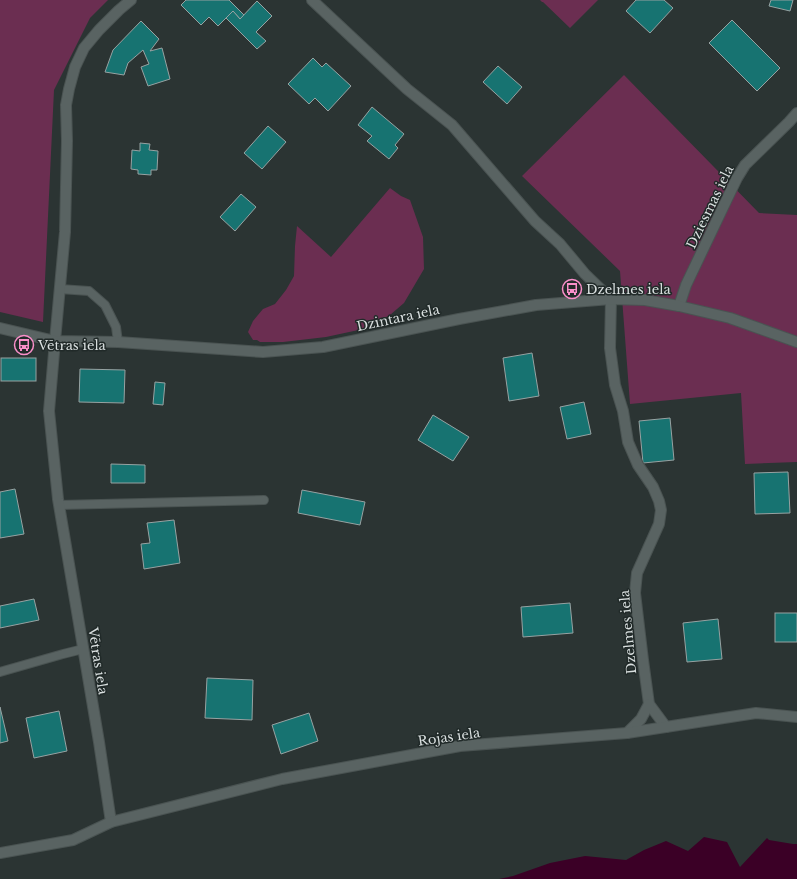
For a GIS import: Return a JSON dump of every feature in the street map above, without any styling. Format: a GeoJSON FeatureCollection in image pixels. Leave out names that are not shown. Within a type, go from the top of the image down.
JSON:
{"type":"FeatureCollection","features":[{"type":"Feature","properties":{"kind":"street","name":"Vētras iela"},"geometry":{"type":"LineString","coordinates":[[111,822],[59,505],[49,410],[65,232],[67,141],[66,105],[69,89],[84,48],[99,30],[131,0]]}},
{"type":"Feature","properties":{"kind":"street"},"geometry":{"type":"LineString","coordinates":[[312,0],[407,88],[452,124],[535,221],[560,244],[585,274],[611,298]]}},
{"type":"Feature","properties":{"kind":"street","name":"Dziesmas iela"},"geometry":{"type":"LineString","coordinates":[[679,306],[686,285],[737,178],[745,165],[797,113]]}},
{"type":"Feature","properties":{"kind":"street","name":"Dzintara iela"},"geometry":{"type":"LineString","coordinates":[[0,328],[55,341],[118,342],[263,352],[323,347],[536,305],[611,298],[645,300],[730,318],[797,342]]}},
{"type":"Feature","properties":{"kind":"street","name":"Dzelmes iela"},"geometry":{"type":"LineString","coordinates":[[611,298],[610,348],[615,385],[623,411],[628,442],[638,465],[653,487],[661,510],[659,524],[637,573],[635,593],[649,704],[666,727]]}},
{"type":"Feature","properties":{"kind":"street"},"geometry":{"type":"LineString","coordinates":[[626,733],[641,719],[649,704]]}},
{"type":"Feature","properties":{"kind":"street","name":"Rojas iela"},"geometry":{"type":"LineString","coordinates":[[0,853],[73,840],[111,822],[282,779],[460,746],[626,733],[756,713],[797,717]]}},
{"type":"Feature","properties":{"kind":"lane"},"geometry":{"type":"LineString","coordinates":[[60,289],[89,291],[105,305],[116,327],[118,342]]}},
{"type":"Feature","properties":{"kind":"lane"},"geometry":{"type":"LineString","coordinates":[[59,505],[264,500]]}},
{"type":"Feature","properties":{"kind":"lane"},"geometry":{"type":"LineString","coordinates":[[0,672],[83,649]]}},
{"type":"Feature","properties":{"kind":"shaded area"},"geometry":{"type":"Polygon","coordinates":[[[0,0],[108,0],[90,18],[54,90],[43,322],[0,312],[0,0]]]}},
{"type":"Feature","properties":{"kind":"shaded area"},"geometry":{"type":"Polygon","coordinates":[[[540,0],[598,0],[570,28],[540,0]]]}},
{"type":"Feature","properties":{"kind":"shaded area"},"geometry":{"type":"Polygon","coordinates":[[[624,75],[759,213],[797,215],[797,462],[745,464],[741,393],[630,404],[620,271],[522,176],[624,75]]]}},
{"type":"Feature","properties":{"kind":"shaded area"},"geometry":{"type":"Polygon","coordinates":[[[390,188],[401,196],[410,200],[423,237],[424,269],[404,303],[390,315],[363,329],[326,337],[283,342],[260,342],[253,340],[248,332],[253,321],[263,309],[275,304],[286,290],[294,276],[297,226],[331,257],[390,188]]]}},
{"type":"Feature","properties":{"kind":"shaded area"},"geometry":{"type":"Polygon","coordinates":[[[704,837],[727,842],[740,867],[767,838],[769,840],[797,844],[797,879],[499,879],[513,876],[550,863],[585,856],[626,860],[644,850],[666,841],[688,851],[704,837]]]}},
{"type":"Feature","properties":{"kind":"building"},"geometry":{"type":"Polygon","coordinates":[[[186,0],[229,0],[244,15],[240,19],[233,11],[218,26],[209,17],[201,25],[181,5],[186,0]]]}},
{"type":"Feature","properties":{"kind":"building"},"geometry":{"type":"Polygon","coordinates":[[[636,0],[664,0],[673,8],[650,33],[626,11],[636,0]]]}},
{"type":"Feature","properties":{"kind":"building"},"geometry":{"type":"Polygon","coordinates":[[[771,0],[793,0],[790,11],[769,6],[771,0]]]}},
{"type":"Feature","properties":{"kind":"building"},"geometry":{"type":"Polygon","coordinates":[[[257,1],[272,16],[256,32],[266,41],[257,49],[226,18],[233,11],[240,19],[257,1]]]}},
{"type":"Feature","properties":{"kind":"building"},"geometry":{"type":"Polygon","coordinates":[[[732,20],[780,68],[757,91],[709,43],[732,20]]]}},
{"type":"Feature","properties":{"kind":"building"},"geometry":{"type":"Polygon","coordinates":[[[141,21],[159,39],[150,51],[162,48],[170,79],[148,86],[141,67],[149,64],[143,50],[128,63],[124,75],[105,72],[113,50],[141,21]]]}},
{"type":"Feature","properties":{"kind":"building"},"geometry":{"type":"Polygon","coordinates":[[[313,58],[322,67],[326,63],[351,86],[328,111],[315,98],[309,104],[288,84],[313,58]]]}},
{"type":"Feature","properties":{"kind":"building"},"geometry":{"type":"Polygon","coordinates":[[[498,66],[522,87],[507,104],[483,82],[498,66]]]}},
{"type":"Feature","properties":{"kind":"building"},"geometry":{"type":"Polygon","coordinates":[[[372,107],[404,134],[395,145],[398,148],[389,159],[367,141],[372,136],[358,125],[372,107]]]}},
{"type":"Feature","properties":{"kind":"building"},"geometry":{"type":"Polygon","coordinates":[[[268,126],[286,142],[262,169],[244,153],[268,126]]]}},
{"type":"Feature","properties":{"kind":"building"},"geometry":{"type":"Polygon","coordinates":[[[140,143],[150,144],[149,150],[158,151],[157,170],[151,170],[151,175],[138,174],[138,170],[131,169],[132,150],[140,151],[140,143]]]}},
{"type":"Feature","properties":{"kind":"building"},"geometry":{"type":"Polygon","coordinates":[[[241,194],[256,207],[235,231],[220,217],[241,194]]]}},
{"type":"Feature","properties":{"kind":"building"},"geometry":{"type":"Polygon","coordinates":[[[532,353],[539,396],[509,401],[503,358],[532,353]]]}},
{"type":"Feature","properties":{"kind":"building"},"geometry":{"type":"Polygon","coordinates":[[[1,358],[36,358],[36,381],[1,381],[1,358]]]}},
{"type":"Feature","properties":{"kind":"building"},"geometry":{"type":"Polygon","coordinates":[[[80,369],[125,370],[124,403],[79,402],[80,369]]]}},
{"type":"Feature","properties":{"kind":"building"},"geometry":{"type":"Polygon","coordinates":[[[155,382],[165,383],[163,405],[153,404],[155,382]]]}},
{"type":"Feature","properties":{"kind":"building"},"geometry":{"type":"Polygon","coordinates":[[[584,402],[591,434],[567,439],[560,407],[584,402]]]}},
{"type":"Feature","properties":{"kind":"building"},"geometry":{"type":"Polygon","coordinates":[[[433,415],[469,437],[453,461],[418,440],[433,415]]]}},
{"type":"Feature","properties":{"kind":"building"},"geometry":{"type":"Polygon","coordinates":[[[670,418],[674,460],[643,463],[639,421],[670,418]]]}},
{"type":"Feature","properties":{"kind":"building"},"geometry":{"type":"Polygon","coordinates":[[[111,464],[145,465],[145,483],[111,483],[111,464]]]}},
{"type":"Feature","properties":{"kind":"building"},"geometry":{"type":"Polygon","coordinates":[[[788,472],[790,513],[755,514],[754,473],[788,472]]]}},
{"type":"Feature","properties":{"kind":"building"},"geometry":{"type":"Polygon","coordinates":[[[15,489],[24,534],[0,538],[0,492],[15,489]]]}},
{"type":"Feature","properties":{"kind":"building"},"geometry":{"type":"Polygon","coordinates":[[[302,490],[365,502],[360,525],[298,513],[302,490]]]}},
{"type":"Feature","properties":{"kind":"building"},"geometry":{"type":"Polygon","coordinates":[[[174,520],[180,563],[144,569],[141,544],[150,543],[147,523],[174,520]]]}},
{"type":"Feature","properties":{"kind":"building"},"geometry":{"type":"Polygon","coordinates":[[[34,599],[39,620],[0,628],[0,606],[34,599]]]}},
{"type":"Feature","properties":{"kind":"building"},"geometry":{"type":"Polygon","coordinates":[[[570,603],[573,633],[523,637],[521,607],[570,603]]]}},
{"type":"Feature","properties":{"kind":"building"},"geometry":{"type":"Polygon","coordinates":[[[775,613],[797,613],[797,642],[775,642],[775,613]]]}},
{"type":"Feature","properties":{"kind":"building"},"geometry":{"type":"Polygon","coordinates":[[[718,619],[722,659],[687,662],[683,623],[718,619]]]}},
{"type":"Feature","properties":{"kind":"building"},"geometry":{"type":"Polygon","coordinates":[[[207,678],[253,680],[252,720],[205,718],[207,678]]]}},
{"type":"Feature","properties":{"kind":"building"},"geometry":{"type":"Polygon","coordinates":[[[0,707],[8,741],[0,743],[0,707]]]}},
{"type":"Feature","properties":{"kind":"building"},"geometry":{"type":"Polygon","coordinates":[[[59,711],[67,751],[34,758],[26,718],[59,711]]]}},
{"type":"Feature","properties":{"kind":"building"},"geometry":{"type":"Polygon","coordinates":[[[309,713],[318,741],[281,754],[272,725],[309,713]]]}},
{"type":"Feature","properties":{"kind":"place","name":"Dzelmes iela"},"geometry":{"type":"Point","coordinates":[572,289]}},
{"type":"Feature","properties":{"kind":"place","name":"Vētras iela"},"geometry":{"type":"Point","coordinates":[24,345]}}]}
